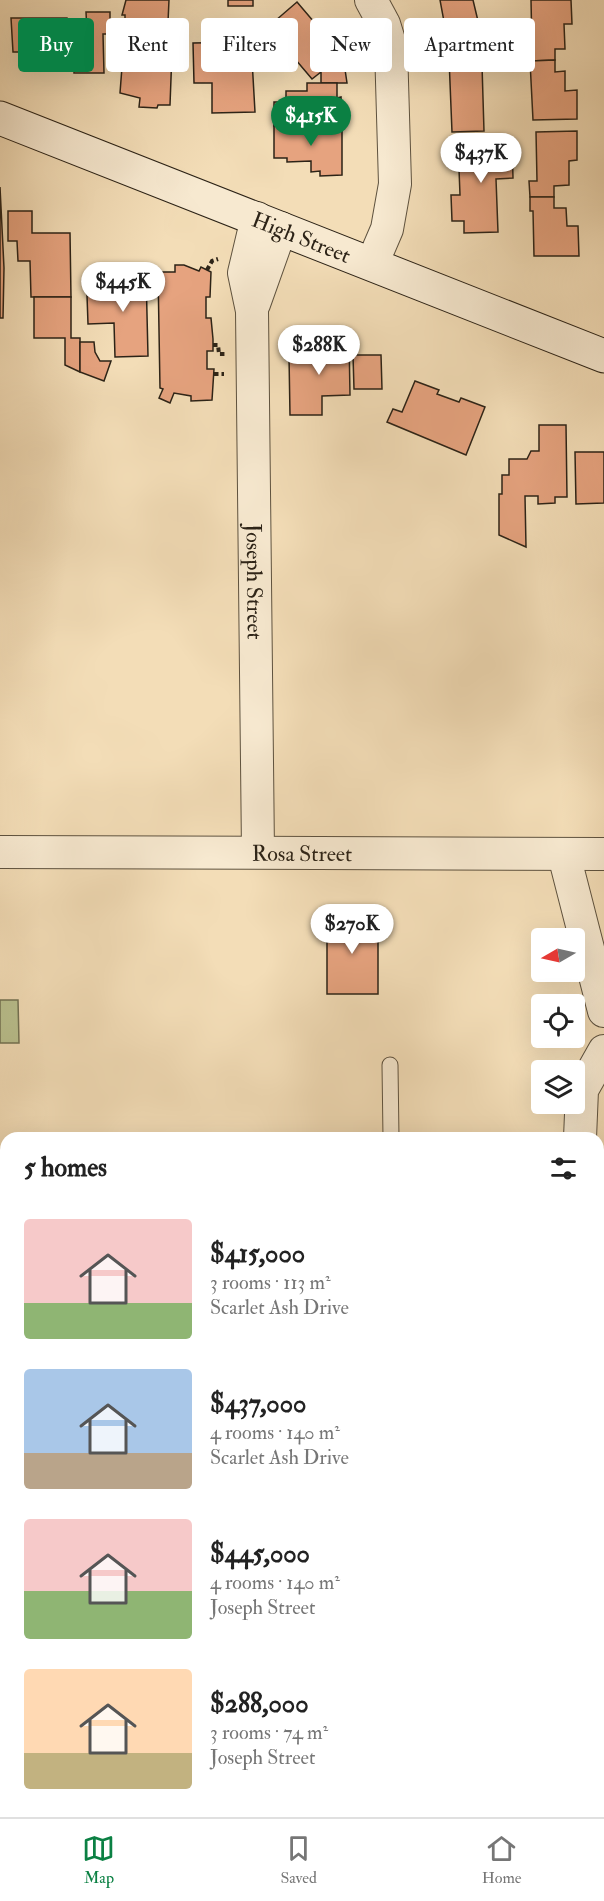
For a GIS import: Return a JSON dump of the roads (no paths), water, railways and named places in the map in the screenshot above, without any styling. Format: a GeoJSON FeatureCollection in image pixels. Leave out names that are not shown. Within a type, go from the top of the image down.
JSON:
{"type":"FeatureCollection","features":[{"type":"Feature","properties":{"kind":"main road","name":"High Street"},"geometry":{"type":"LineString","coordinates":[[0,118],[604,356]]}},
{"type":"Feature","properties":{"kind":"street"},"geometry":{"type":"LineString","coordinates":[[371,0],[384,24],[391,47],[395,184],[387,229],[372,264]]}},
{"type":"Feature","properties":{"kind":"street","name":"Joseph Street"},"geometry":{"type":"LineString","coordinates":[[258,852],[252,311],[269,223]]}},
{"type":"Feature","properties":{"kind":"street","name":"Rosa Street"},"geometry":{"type":"LineString","coordinates":[[0,852],[604,854]]}},
{"type":"Feature","properties":{"kind":"street"},"geometry":{"type":"LineString","coordinates":[[564,855],[604,1011]]}},
{"type":"Feature","properties":{"kind":"street"},"geometry":{"type":"LineString","coordinates":[[582,1132],[604,1051]]}},
{"type":"Feature","properties":{"kind":"lane"},"geometry":{"type":"LineString","coordinates":[[390,1065],[391,1132]]}}]}
